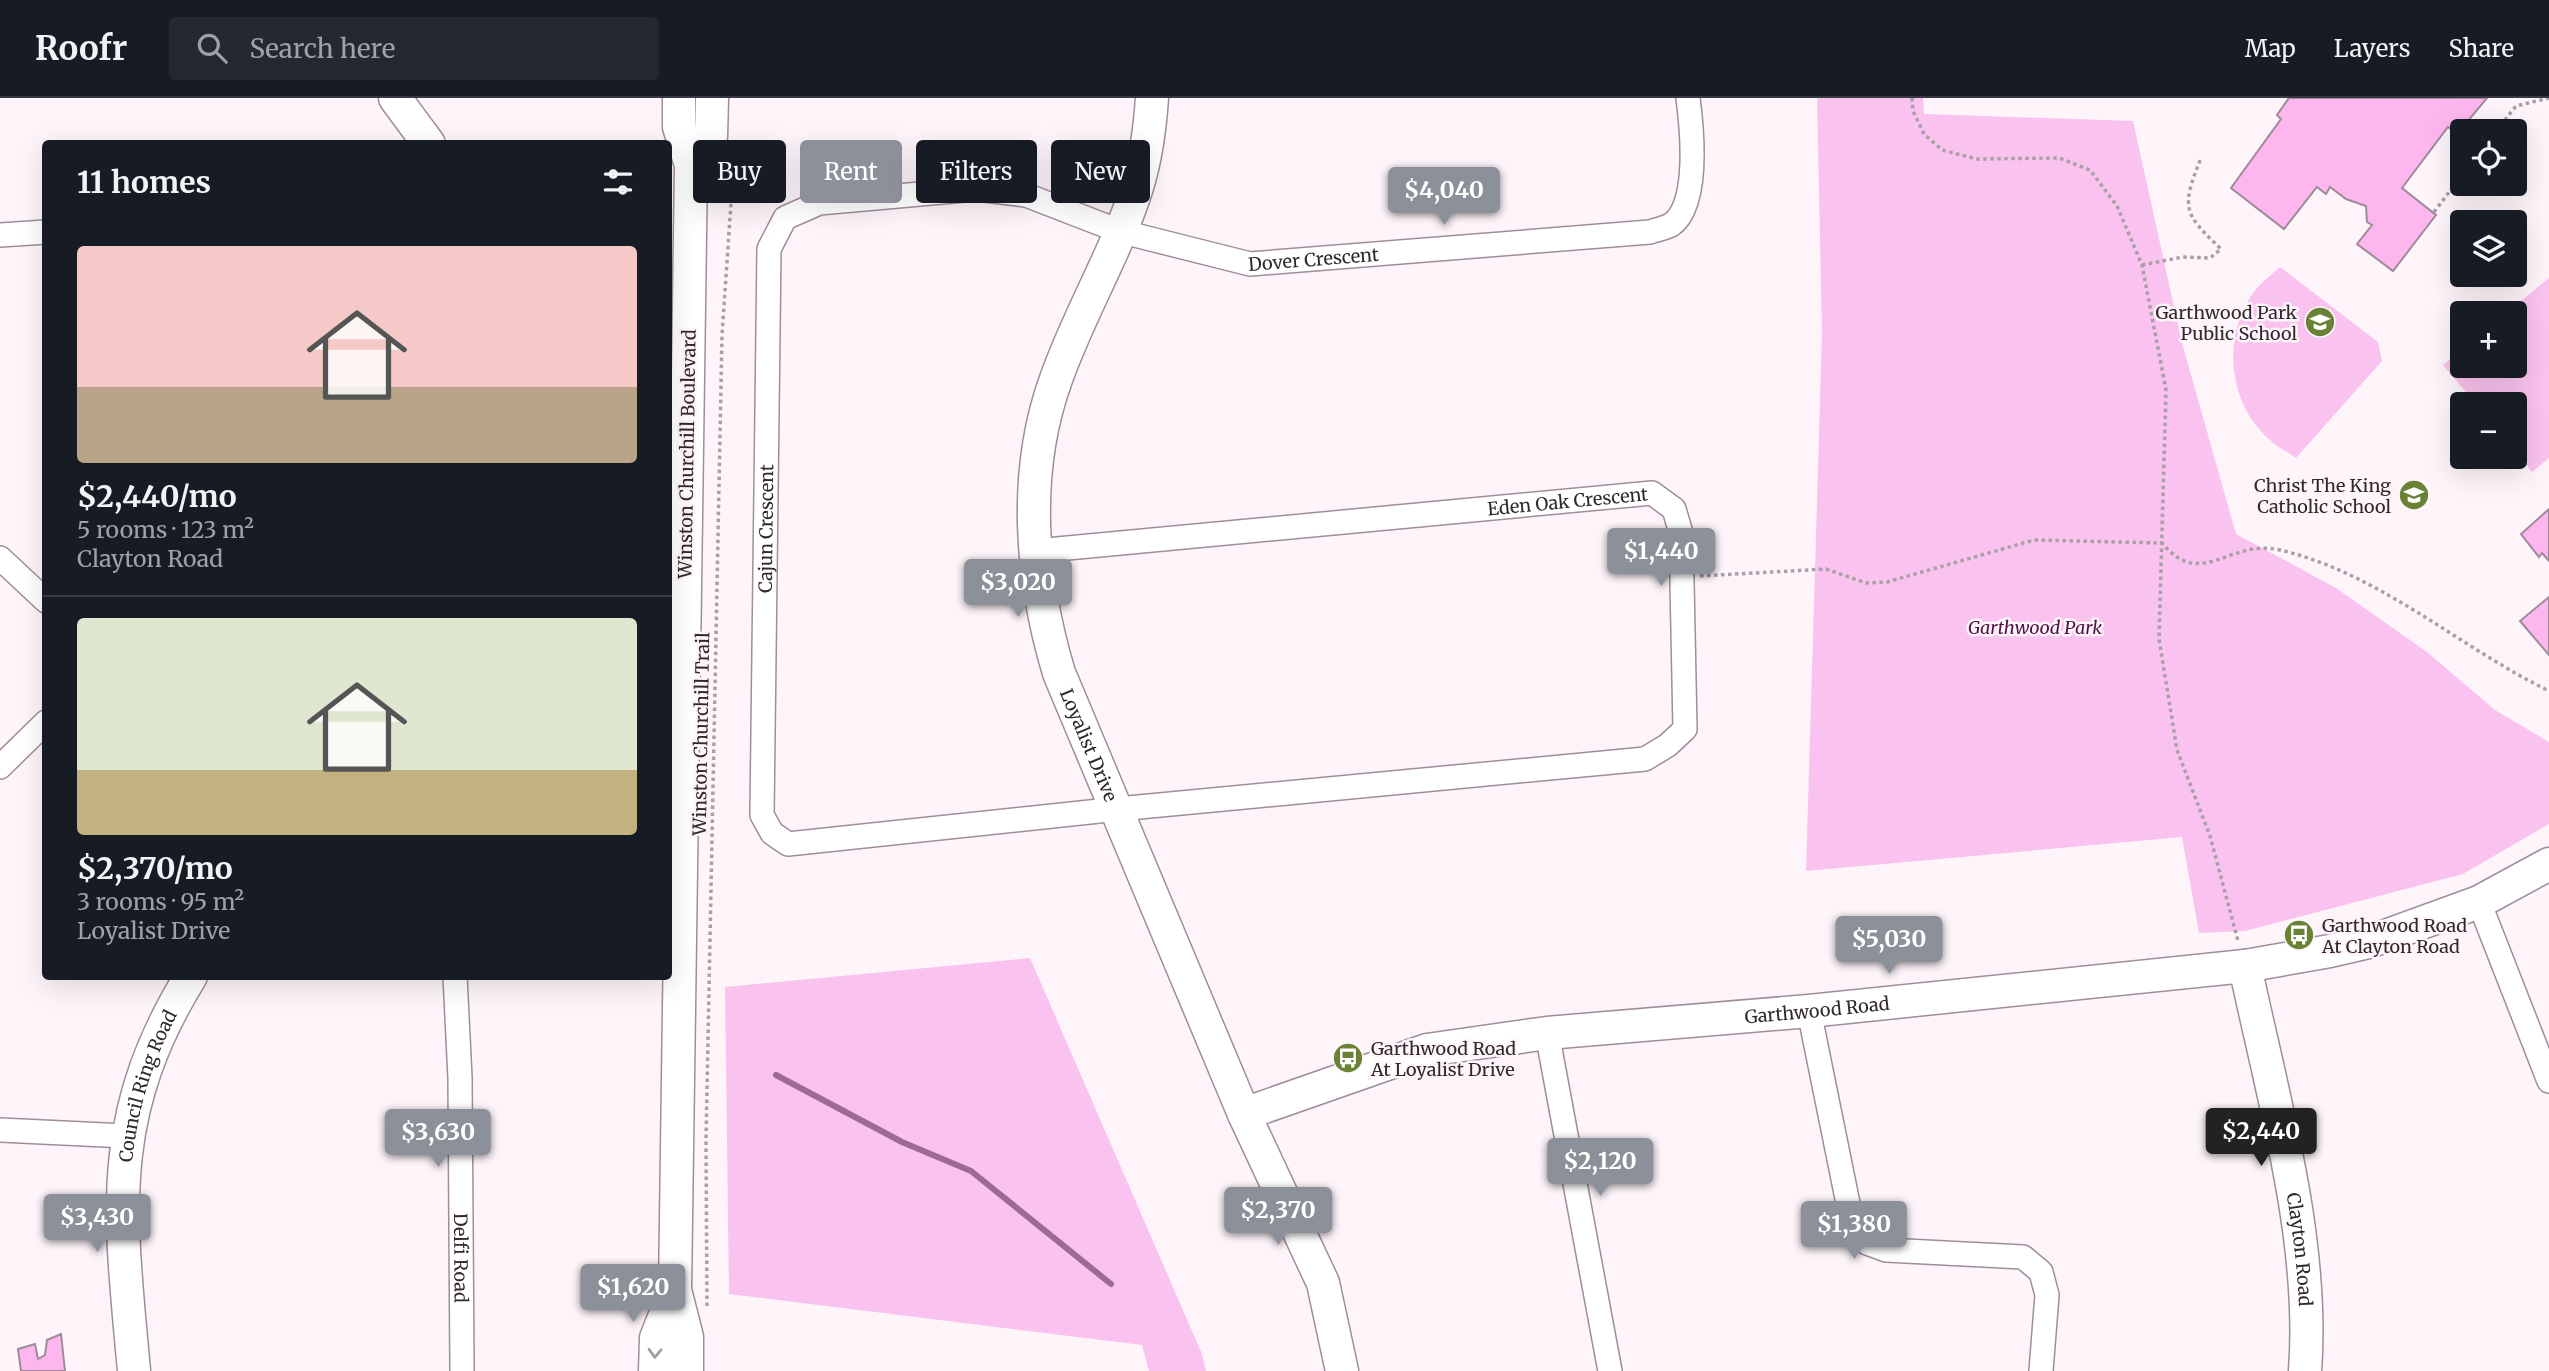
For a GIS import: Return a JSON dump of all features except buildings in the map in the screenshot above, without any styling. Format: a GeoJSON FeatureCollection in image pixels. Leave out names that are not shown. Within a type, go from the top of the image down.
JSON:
{"type":"FeatureCollection","features":[{"type":"Feature","properties":{"kind":"street"},"geometry":{"type":"LineString","coordinates":[[395,98],[426,140]]}},
{"type":"Feature","properties":{"kind":"street","name":"Winston Churchill Boulevard"},"geometry":{"type":"LineString","coordinates":[[679,98],[679,127],[691,164],[675,1290],[687,1338],[687,1371]]}},
{"type":"Feature","properties":{"kind":"street"},"geometry":{"type":"LineString","coordinates":[[691,164],[710,138],[712,98]]}},
{"type":"Feature","properties":{"kind":"street","name":"Loyalist Drive"},"geometry":{"type":"LineString","coordinates":[[1152,98],[1149,135],[1137,186],[1054,383],[1032,500],[1041,603],[1059,673],[1118,808],[1244,1114],[1323,1283],[1342,1371]]}},
{"type":"Feature","properties":{"kind":"street","name":"Dover Crescent"},"geometry":{"type":"LineString","coordinates":[[1119,231],[1250,264],[1650,232],[1671,225],[1686,207],[1690,190],[1688,98]]}},
{"type":"Feature","properties":{"kind":"street","name":"Cajun Crescent"},"geometry":{"type":"LineString","coordinates":[[1118,808],[788,844],[772,833],[762,815],[769,249],[785,218],[819,203],[976,189],[1026,195],[1119,231]]}},
{"type":"Feature","properties":{"kind":"street"},"geometry":{"type":"LineString","coordinates":[[0,235],[42,232]]}},
{"type":"Feature","properties":{"kind":"street","name":"Eden Oak Crescent"},"geometry":{"type":"LineString","coordinates":[[1037,551],[1651,494],[1674,509],[1681,533],[1685,729],[1668,745],[1645,759],[1118,808]]}},
{"type":"Feature","properties":{"kind":"street"},"geometry":{"type":"LineString","coordinates":[[0,558],[42,597]]}},
{"type":"Feature","properties":{"kind":"street"},"geometry":{"type":"LineString","coordinates":[[0,767],[42,726]]}},
{"type":"Feature","properties":{"kind":"street","name":"Garthwood Road"},"geometry":{"type":"LineString","coordinates":[[1244,1114],[1427,1050],[1547,1033],[1809,1011],[2245,966],[2370,942],[2479,902],[2549,864]]}},
{"type":"Feature","properties":{"kind":"street"},"geometry":{"type":"LineString","coordinates":[[2479,902],[2549,1081]]}},
{"type":"Feature","properties":{"kind":"street","name":"Clayton Road"},"geometry":{"type":"LineString","coordinates":[[2245,966],[2287,1164],[2303,1266],[2305,1371]]}},
{"type":"Feature","properties":{"kind":"street","name":"Council Ring Road"},"geometry":{"type":"LineString","coordinates":[[134,1371],[122,1221],[126,1136],[150,1055],[189,980]]}},
{"type":"Feature","properties":{"kind":"street","name":"Delfi Road"},"geometry":{"type":"LineString","coordinates":[[455,980],[460,1078],[462,1371]]}},
{"type":"Feature","properties":{"kind":"street"},"geometry":{"type":"LineString","coordinates":[[1809,1011],[1853,1228],[1867,1243],[1886,1250],[2023,1257],[2041,1272],[2047,1295],[2041,1371]]}},
{"type":"Feature","properties":{"kind":"street"},"geometry":{"type":"LineString","coordinates":[[1547,1033],[1610,1371]]}},
{"type":"Feature","properties":{"kind":"street"},"geometry":{"type":"LineString","coordinates":[[0,1130],[126,1136]]}},
{"type":"Feature","properties":{"kind":"street","name":"Winston Churchill Boulevard"},"geometry":{"type":"LineString","coordinates":[[655,1371],[656,1338],[675,1290]]}},
{"type":"Feature","properties":{"kind":"path"},"geometry":{"type":"LineString","coordinates":[[1912,98],[1913,111],[1924,134],[1942,150],[1977,159],[2059,158],[2090,170],[2118,206],[2142,265],[2166,390],[2159,639],[2177,750],[2210,835],[2245,966]]}},
{"type":"Feature","properties":{"kind":"path"},"geometry":{"type":"LineString","coordinates":[[2506,119],[2516,106],[2549,98]]}},
{"type":"Feature","properties":{"kind":"path"},"geometry":{"type":"LineString","coordinates":[[2142,265],[2183,257],[2210,258],[2221,249],[2195,224],[2186,201],[2201,158]]}},
{"type":"Feature","properties":{"kind":"path"},"geometry":{"type":"LineString","coordinates":[[2434,212],[2450,191]]}},
{"type":"Feature","properties":{"kind":"path","name":"Winston Churchill Trail"},"geometry":{"type":"LineString","coordinates":[[707,1318],[706,1141],[722,349],[731,203]]}},
{"type":"Feature","properties":{"kind":"path"},"geometry":{"type":"LineString","coordinates":[[1682,576],[1826,569],[1866,583],[1887,582],[2034,540],[2162,543],[2174,558],[2184,564],[2199,565],[2250,550],[2277,549],[2333,566],[2412,608],[2512,673],[2549,691]]}},
{"type":"Feature","properties":{"kind":"green space","name":"Garthwood Park"},"geometry":{"type":"Polygon","coordinates":[[[1817,98],[1923,98],[1924,114],[2133,121],[2182,343],[2236,534],[2336,588],[2427,652],[2495,710],[2549,742],[2549,824],[2463,874],[2245,931],[2199,933],[2182,837],[1806,871],[1822,333],[1817,98]]]}},
{"type":"Feature","properties":{"kind":"green space"},"geometry":{"type":"Polygon","coordinates":[[[2280,267],[2378,342],[2382,361],[2296,458],[2273,443],[2256,425],[2237,388],[2234,368],[2237,326],[2245,307],[2256,289],[2280,267]]]}},
{"type":"Feature","properties":{"kind":"green space"},"geometry":{"type":"Polygon","coordinates":[[[2549,278],[2549,458],[2532,472],[2527,466],[2527,392],[2466,392],[2454,378],[2527,378],[2527,301],[2521,301],[2549,278]]]}},
{"type":"Feature","properties":{"kind":"green space"},"geometry":{"type":"Polygon","coordinates":[[[2450,359],[2450,373],[2443,365],[2450,359]]]}},
{"type":"Feature","properties":{"kind":"green space"},"geometry":{"type":"Polygon","coordinates":[[[1030,958],[1202,1354],[1206,1371],[1149,1371],[1142,1345],[729,1294],[725,987],[1030,958]]]}},
{"type":"Feature","properties":{"kind":"waterway"},"geometry":{"type":"LineString","coordinates":[[776,1075],[902,1142],[971,1171],[1111,1284]]}},
{"type":"Feature","properties":{"kind":"place","name":"Garthwood Park Public School"},"geometry":{"type":"Point","coordinates":[2320,322]}},
{"type":"Feature","properties":{"kind":"place","name":"Christ The King Catholic School"},"geometry":{"type":"Point","coordinates":[2414,495]}},
{"type":"Feature","properties":{"kind":"place","name":"Garthwood Road At Clayton Road"},"geometry":{"type":"Point","coordinates":[2299,935]}},
{"type":"Feature","properties":{"kind":"place","name":"Garthwood Road At Loyalist Drive"},"geometry":{"type":"Point","coordinates":[1348,1058]}}]}
